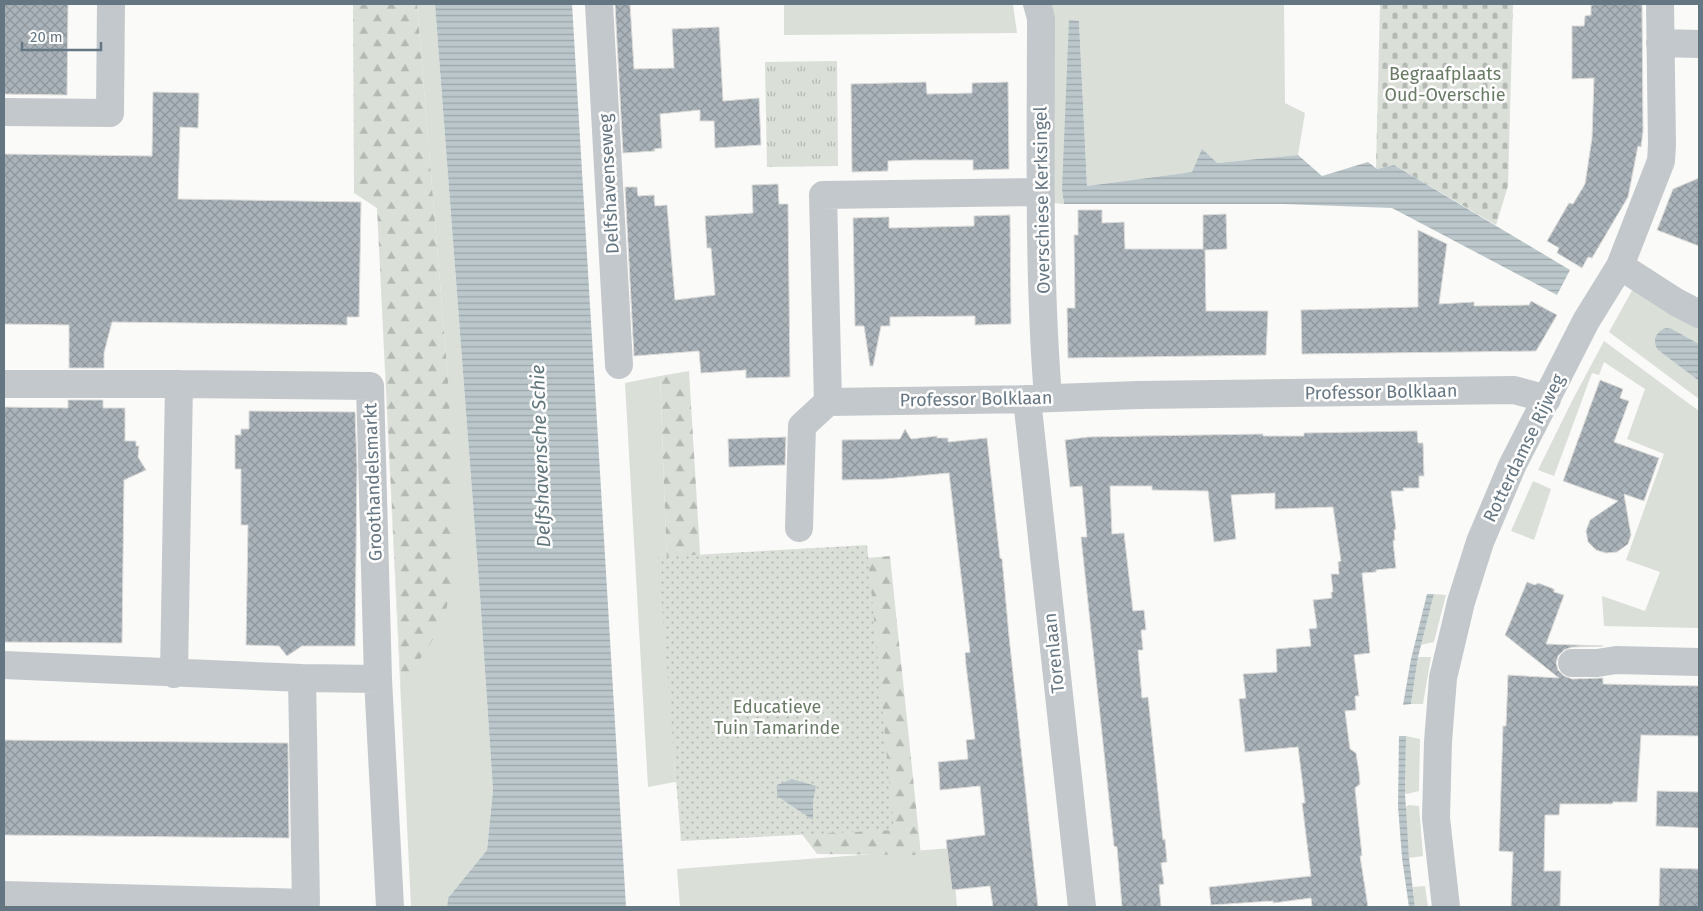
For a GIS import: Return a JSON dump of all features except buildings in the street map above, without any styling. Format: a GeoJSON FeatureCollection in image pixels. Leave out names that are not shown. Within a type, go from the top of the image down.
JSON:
{"type":"FeatureCollection","features":[{"type":"Feature","properties":{"kind":"street"},"geometry":{"type":"LineString","coordinates":[[4,112],[110,113],[111,4]]}},
{"type":"Feature","properties":{"kind":"street","name":"Delfshavenseweg"},"geometry":{"type":"LineString","coordinates":[[599,4],[619,365]]}},
{"type":"Feature","properties":{"kind":"street","name":"Overschiese Kerksingel"},"geometry":{"type":"LineString","coordinates":[[1037,4],[1041,18],[1040,192],[1045,364],[1037,398]]}},
{"type":"Feature","properties":{"kind":"street","name":"Rotterdamse Rijweg"},"geometry":{"type":"LineString","coordinates":[[1446,907],[1436,818],[1438,742],[1443,678],[1448,654],[1461,602],[1480,542],[1512,466],[1586,321],[1620,266],[1661,161],[1660,4]]}},
{"type":"Feature","properties":{"kind":"street"},"geometry":{"type":"LineString","coordinates":[[1660,43],[1699,44]]}},
{"type":"Feature","properties":{"kind":"street"},"geometry":{"type":"LineString","coordinates":[[799,528],[802,426],[828,402],[822,195],[1040,192]]}},
{"type":"Feature","properties":{"kind":"street"},"geometry":{"type":"LineString","coordinates":[[1620,266],[1676,302],[1699,314]]}},
{"type":"Feature","properties":{"kind":"street","name":"Groothandelsmarkt"},"geometry":{"type":"LineString","coordinates":[[4,384],[370,386],[378,679],[390,907]]}},
{"type":"Feature","properties":{"kind":"street"},"geometry":{"type":"LineString","coordinates":[[174,674],[179,384]]}},
{"type":"Feature","properties":{"kind":"street","name":"Professor Bolklaan"},"geometry":{"type":"LineString","coordinates":[[828,402],[1514,390],[1547,399]]}},
{"type":"Feature","properties":{"kind":"street","name":"Torenlaan"},"geometry":{"type":"LineString","coordinates":[[1037,398],[1082,907]]}},
{"type":"Feature","properties":{"kind":"street"},"geometry":{"type":"LineString","coordinates":[[1572,663],[1598,663],[1616,660],[1699,662]]}},
{"type":"Feature","properties":{"kind":"street"},"geometry":{"type":"LineString","coordinates":[[4,665],[174,674],[378,679]]}},
{"type":"Feature","properties":{"kind":"street"},"geometry":{"type":"LineString","coordinates":[[4,896],[306,905],[302,678]]}},
{"type":"Feature","properties":{"kind":"green space"},"geometry":{"type":"Polygon","coordinates":[[[353,4],[417,4],[448,380],[457,560],[443,624],[401,688],[377,208],[354,193],[353,4]]]}},
{"type":"Feature","properties":{"kind":"green space"},"geometry":{"type":"Polygon","coordinates":[[[417,4],[435,4],[493,790],[487,850],[448,898],[447,907],[411,907],[377,207],[401,687],[448,380],[417,4]]]}},
{"type":"Feature","properties":{"kind":"green space"},"geometry":{"type":"Polygon","coordinates":[[[784,4],[1013,4],[1017,33],[784,35],[784,4]]]}},
{"type":"Feature","properties":{"kind":"green space"},"geometry":{"type":"Polygon","coordinates":[[[1048,4],[1284,4],[1285,103],[1305,113],[1298,155],[1217,163],[1192,172],[1087,186],[1079,21],[1062,190],[1064,204],[1052,203],[1048,4]]]}},
{"type":"Feature","properties":{"kind":"green space","name":"Begraafplaats Oud-Overschie"},"geometry":{"type":"Polygon","coordinates":[[[1380,4],[1513,4],[1508,186],[1496,225],[1394,165],[1376,169],[1380,4]]]}},
{"type":"Feature","properties":{"kind":"green space"},"geometry":{"type":"Polygon","coordinates":[[[837,61],[838,166],[767,167],[765,62],[837,61]]]}},
{"type":"Feature","properties":{"kind":"green space"},"geometry":{"type":"Polygon","coordinates":[[[1634,287],[1699,323],[1699,344],[1672,329],[1658,350],[1699,381],[1699,399],[1609,332],[1634,287]]]}},
{"type":"Feature","properties":{"kind":"green space"},"geometry":{"type":"Polygon","coordinates":[[[1604,341],[1699,411],[1699,628],[1604,626],[1602,596],[1645,611],[1660,572],[1626,560],[1664,454],[1627,439],[1645,389],[1604,362],[1599,375],[1592,373],[1554,476],[1538,470],[1604,341]]]}},
{"type":"Feature","properties":{"kind":"green space","name":"Educatieve Tuin Tamarinde"},"geometry":{"type":"Polygon","coordinates":[[[689,371],[712,752],[856,559],[890,556],[921,855],[817,854],[798,829],[719,782],[675,782],[660,376],[689,371]]]}},
{"type":"Feature","properties":{"kind":"green space"},"geometry":{"type":"Polygon","coordinates":[[[660,376],[675,782],[648,787],[625,383],[660,376]]]}},
{"type":"Feature","properties":{"kind":"green space"},"geometry":{"type":"Polygon","coordinates":[[[1533,481],[1551,489],[1534,540],[1511,531],[1533,481]]]}},
{"type":"Feature","properties":{"kind":"green space","name":"Educatieve Tuin Tamarinde"},"geometry":{"type":"Polygon","coordinates":[[[867,545],[894,830],[681,841],[658,557],[867,545]]]}},
{"type":"Feature","properties":{"kind":"green space"},"geometry":{"type":"Polygon","coordinates":[[[1434,594],[1446,595],[1434,642],[1421,645],[1434,594]]]}},
{"type":"Feature","properties":{"kind":"green space"},"geometry":{"type":"Polygon","coordinates":[[[1418,657],[1431,657],[1423,704],[1411,704],[1418,657]]]}},
{"type":"Feature","properties":{"kind":"green space"},"geometry":{"type":"Polygon","coordinates":[[[1406,736],[1420,739],[1419,791],[1407,794],[1405,793],[1406,736]]]}},
{"type":"Feature","properties":{"kind":"green space"},"geometry":{"type":"Polygon","coordinates":[[[1409,805],[1419,806],[1423,856],[1409,858],[1405,807],[1409,805]]]}},
{"type":"Feature","properties":{"kind":"green space"},"geometry":{"type":"Polygon","coordinates":[[[952,848],[957,907],[680,907],[677,869],[952,848]]]}},
{"type":"Feature","properties":{"kind":"green space"},"geometry":{"type":"Polygon","coordinates":[[[1425,886],[1428,907],[1415,907],[1413,887],[1425,886]]]}},
{"type":"Feature","properties":{"kind":"water","name":"Delfshavensche Schie"},"geometry":{"type":"Polygon","coordinates":[[[435,4],[572,4],[626,907],[447,907],[448,898],[487,850],[493,790],[435,4]]]}},
{"type":"Feature","properties":{"kind":"water"},"geometry":{"type":"Polygon","coordinates":[[[1069,20],[1079,21],[1087,186],[1192,172],[1202,149],[1217,163],[1298,155],[1322,176],[1368,162],[1377,169],[1394,165],[1570,270],[1557,295],[1392,208],[1284,204],[1064,204],[1062,190],[1069,20]]]}},
{"type":"Feature","properties":{"kind":"water"},"geometry":{"type":"Polygon","coordinates":[[[1666,328],[1672,329],[1699,344],[1699,381],[1658,350],[1655,343],[1657,334],[1666,328]]]}},
{"type":"Feature","properties":{"kind":"water"},"geometry":{"type":"Polygon","coordinates":[[[1427,594],[1434,594],[1418,657],[1411,704],[1403,705],[1411,659],[1427,594]]]}},
{"type":"Feature","properties":{"kind":"water"},"geometry":{"type":"Polygon","coordinates":[[[1399,736],[1406,736],[1405,793],[1409,858],[1415,907],[1409,907],[1402,858],[1398,806],[1399,736]]]}},
{"type":"Feature","properties":{"kind":"water"},"geometry":{"type":"Polygon","coordinates":[[[792,779],[816,786],[813,801],[813,820],[777,796],[777,785],[792,779]]]}}]}
